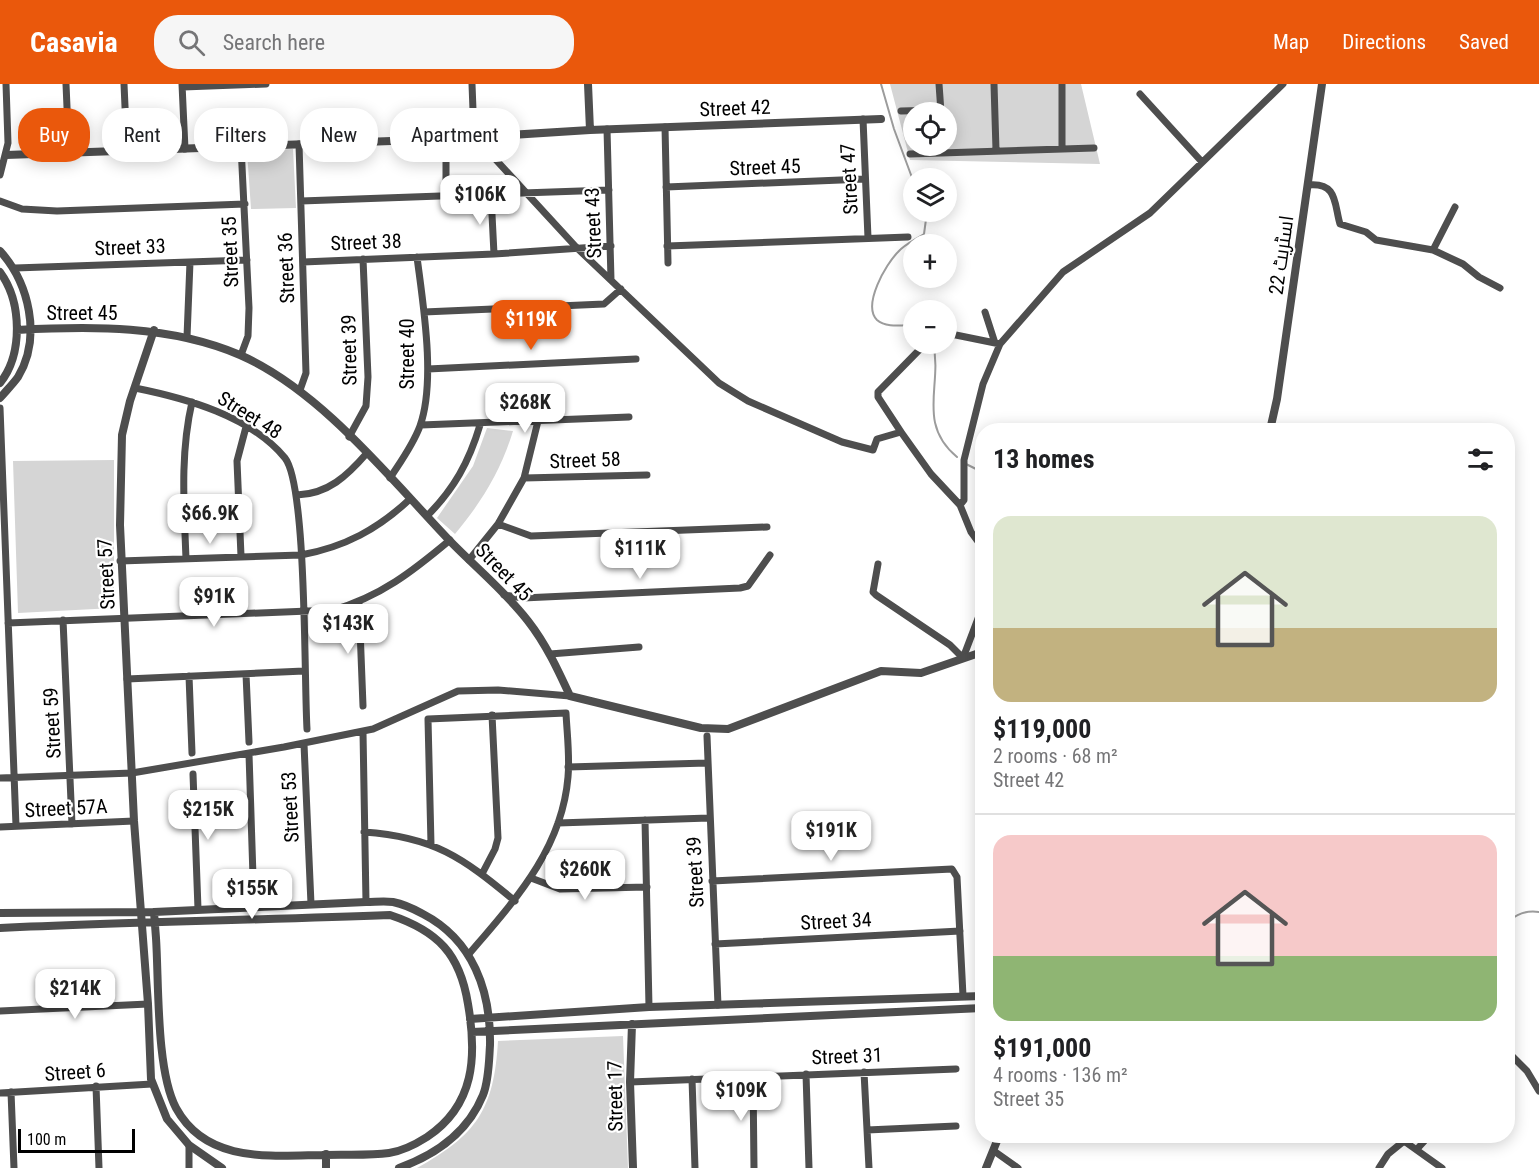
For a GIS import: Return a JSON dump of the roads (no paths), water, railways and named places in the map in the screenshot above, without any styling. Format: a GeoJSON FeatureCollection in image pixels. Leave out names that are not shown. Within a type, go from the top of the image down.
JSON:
{"type":"FeatureCollection","features":[{"type":"Feature","properties":{"kind":"street"},"geometry":{"type":"LineString","coordinates":[[0,175],[6,155],[6,84]]}},
{"type":"Feature","properties":{"kind":"street"},"geometry":{"type":"LineString","coordinates":[[66,84],[67,108]]}},
{"type":"Feature","properties":{"kind":"street"},"geometry":{"type":"LineString","coordinates":[[124,84],[125,108]]}},
{"type":"Feature","properties":{"kind":"street"},"geometry":{"type":"LineString","coordinates":[[194,148],[184,148],[183,86],[266,84]]}},
{"type":"Feature","properties":{"kind":"street"},"geometry":{"type":"LineString","coordinates":[[472,84],[473,108]]}},
{"type":"Feature","properties":{"kind":"street"},"geometry":{"type":"LineString","coordinates":[[520,134],[590,130],[588,84]]}},
{"type":"Feature","properties":{"kind":"street"},"geometry":{"type":"LineString","coordinates":[[939,84],[940,102]]}},
{"type":"Feature","properties":{"kind":"street"},"geometry":{"type":"LineString","coordinates":[[994,84],[996,150]]}},
{"type":"Feature","properties":{"kind":"street"},"geometry":{"type":"LineString","coordinates":[[1062,84],[1062,149]]}},
{"type":"Feature","properties":{"kind":"street"},"geometry":{"type":"LineString","coordinates":[[960,505],[964,500],[964,460],[974,417],[998,343],[1063,272],[1150,213],[1282,84]]}},
{"type":"Feature","properties":{"kind":"street","name":"اسٹریٹ 22"},"geometry":{"type":"LineString","coordinates":[[1271,423],[1322,84]]}},
{"type":"Feature","properties":{"kind":"street"},"geometry":{"type":"LineString","coordinates":[[1140,94],[1202,162]]}},
{"type":"Feature","properties":{"kind":"street","name":"Street 47"},"geometry":{"type":"LineString","coordinates":[[863,119],[868,238]]}},
{"type":"Feature","properties":{"kind":"street","name":"Street 42"},"geometry":{"type":"LineString","coordinates":[[590,130],[881,119]]}},
{"type":"Feature","properties":{"kind":"street"},"geometry":{"type":"LineString","coordinates":[[665,127],[668,263]]}},
{"type":"Feature","properties":{"kind":"street","name":"Street 43"},"geometry":{"type":"LineString","coordinates":[[607,129],[611,280]]}},
{"type":"Feature","properties":{"kind":"street"},"geometry":{"type":"LineString","coordinates":[[288,144],[390,141]]}},
{"type":"Feature","properties":{"kind":"street","name":"Street 36"},"geometry":{"type":"LineString","coordinates":[[299,144],[306,374],[300,390]]}},
{"type":"Feature","properties":{"kind":"street"},"geometry":{"type":"LineString","coordinates":[[957,149],[1094,148]]}},
{"type":"Feature","properties":{"kind":"street"},"geometry":{"type":"LineString","coordinates":[[6,155],[18,155]]}},
{"type":"Feature","properties":{"kind":"street","name":"Street 35"},"geometry":{"type":"LineString","coordinates":[[241,355],[248,336],[242,162]]}},
{"type":"Feature","properties":{"kind":"street"},"geometry":{"type":"LineString","coordinates":[[446,162],[446,197]]}},
{"type":"Feature","properties":{"kind":"street"},"geometry":{"type":"LineString","coordinates":[[497,162],[577,248],[719,383],[748,401],[842,442],[867,449],[873,450],[878,439],[901,432]]}},
{"type":"Feature","properties":{"kind":"street","name":"Street 45"},"geometry":{"type":"LineString","coordinates":[[666,187],[865,179]]}},
{"type":"Feature","properties":{"kind":"street"},"geometry":{"type":"LineString","coordinates":[[1308,184],[1318,184],[1331,192],[1335,199],[1340,224],[1344,227],[1366,232],[1376,240],[1432,250],[1463,264],[1479,278],[1500,288]]}},
{"type":"Feature","properties":{"kind":"street"},"geometry":{"type":"LineString","coordinates":[[301,201],[609,190]]}},
{"type":"Feature","properties":{"kind":"street"},"geometry":{"type":"LineString","coordinates":[[490,195],[494,254]]}},
{"type":"Feature","properties":{"kind":"street"},"geometry":{"type":"LineString","coordinates":[[0,201],[22,209],[57,211],[245,204]]}},
{"type":"Feature","properties":{"kind":"street"},"geometry":{"type":"LineString","coordinates":[[1432,250],[1455,207]]}},
{"type":"Feature","properties":{"kind":"street"},"geometry":{"type":"LineString","coordinates":[[667,246],[903,237]]}},
{"type":"Feature","properties":{"kind":"street","name":"Street 38"},"geometry":{"type":"LineString","coordinates":[[303,262],[494,254],[611,246]]}},
{"type":"Feature","properties":{"kind":"street"},"geometry":{"type":"LineString","coordinates":[[0,251],[15,268],[26,296],[30,329],[27,352],[18,376],[0,398]]}},
{"type":"Feature","properties":{"kind":"street","name":"Street 40"},"geometry":{"type":"LineString","coordinates":[[390,478],[421,425],[428,369],[417,257]]}},
{"type":"Feature","properties":{"kind":"street","name":"Street 39"},"geometry":{"type":"LineString","coordinates":[[349,437],[366,406],[368,377],[363,259]]}},
{"type":"Feature","properties":{"kind":"street","name":"Street 33"},"geometry":{"type":"LineString","coordinates":[[15,268],[247,260]]}},
{"type":"Feature","properties":{"kind":"street"},"geometry":{"type":"LineString","coordinates":[[187,338],[190,262]]}},
{"type":"Feature","properties":{"kind":"street"},"geometry":{"type":"LineString","coordinates":[[0,272],[12,299],[17,330],[11,363],[0,383]]}},
{"type":"Feature","properties":{"kind":"street"},"geometry":{"type":"LineString","coordinates":[[424,312],[603,304],[621,290]]}},
{"type":"Feature","properties":{"kind":"street"},"geometry":{"type":"LineString","coordinates":[[986,312],[998,343]]}},
{"type":"Feature","properties":{"kind":"street","name":"Street 45"},"geometry":{"type":"LineString","coordinates":[[17,330],[154,330],[241,355],[300,390],[367,453],[528,621],[550,654],[570,696]]}},
{"type":"Feature","properties":{"kind":"street","name":"Street 57"},"geometry":{"type":"LineString","coordinates":[[152,1084],[142,923],[139,911],[125,618],[120,561],[122,435],[154,330]]}},
{"type":"Feature","properties":{"kind":"street"},"geometry":{"type":"LineString","coordinates":[[957,335],[998,343]]}},
{"type":"Feature","properties":{"kind":"street"},"geometry":{"type":"LineString","coordinates":[[914,354],[878,392],[878,397],[931,474],[960,505],[975,537]]}},
{"type":"Feature","properties":{"kind":"street"},"geometry":{"type":"LineString","coordinates":[[428,369],[636,359]]}},
{"type":"Feature","properties":{"kind":"street","name":"Street 48"},"geometry":{"type":"LineString","coordinates":[[135,388],[192,402],[246,427],[286,459],[294,478],[297,495],[301,555]]}},
{"type":"Feature","properties":{"kind":"street"},"geometry":{"type":"LineString","coordinates":[[186,558],[182,468],[185,434],[192,402]]}},
{"type":"Feature","properties":{"kind":"street"},"geometry":{"type":"LineString","coordinates":[[0,408],[3,580],[8,623],[16,826]]}},
{"type":"Feature","properties":{"kind":"street"},"geometry":{"type":"LineString","coordinates":[[421,425],[480,425],[629,417]]}},
{"type":"Feature","properties":{"kind":"street"},"geometry":{"type":"LineString","coordinates":[[469,560],[498,524],[524,478],[538,421]]}},
{"type":"Feature","properties":{"kind":"street"},"geometry":{"type":"LineString","coordinates":[[427,516],[458,480],[470,459],[480,425]]}},
{"type":"Feature","properties":{"kind":"street"},"geometry":{"type":"LineString","coordinates":[[241,556],[237,461],[246,427]]}},
{"type":"Feature","properties":{"kind":"street"},"geometry":{"type":"LineString","coordinates":[[297,495],[323,491],[349,474],[367,453]]}},
{"type":"Feature","properties":{"kind":"street","name":"Street 58"},"geometry":{"type":"LineString","coordinates":[[524,478],[647,475]]}},
{"type":"Feature","properties":{"kind":"street"},"geometry":{"type":"LineString","coordinates":[[120,561],[301,555],[344,545],[378,526],[410,499]]}},
{"type":"Feature","properties":{"kind":"street"},"geometry":{"type":"LineString","coordinates":[[498,524],[531,536],[767,527]]}},
{"type":"Feature","properties":{"kind":"street"},"geometry":{"type":"LineString","coordinates":[[8,623],[333,610],[359,603],[406,577],[450,540]]}},
{"type":"Feature","properties":{"kind":"street"},"geometry":{"type":"LineString","coordinates":[[301,555],[307,729]]}},
{"type":"Feature","properties":{"kind":"street"},"geometry":{"type":"LineString","coordinates":[[504,595],[524,598],[740,588],[748,586],[770,555]]}},
{"type":"Feature","properties":{"kind":"street"},"geometry":{"type":"LineString","coordinates":[[878,564],[873,592],[950,645],[963,658]]}},
{"type":"Feature","properties":{"kind":"street"},"geometry":{"type":"LineString","coordinates":[[359,603],[363,706]]}},
{"type":"Feature","properties":{"kind":"street","name":"Street 59"},"geometry":{"type":"LineString","coordinates":[[63,620],[72,824]]}},
{"type":"Feature","properties":{"kind":"street"},"geometry":{"type":"LineString","coordinates":[[963,658],[975,626]]}},
{"type":"Feature","properties":{"kind":"street"},"geometry":{"type":"LineString","coordinates":[[550,654],[639,647]]}},
{"type":"Feature","properties":{"kind":"street"},"geometry":{"type":"LineString","coordinates":[[0,778],[132,773],[304,744],[363,732],[458,691],[498,690],[570,696],[701,728],[728,729],[881,671],[921,673],[975,654]]}},
{"type":"Feature","properties":{"kind":"street"},"geometry":{"type":"LineString","coordinates":[[127,679],[304,671]]}},
{"type":"Feature","properties":{"kind":"street"},"geometry":{"type":"LineString","coordinates":[[246,674],[249,742]]}},
{"type":"Feature","properties":{"kind":"street"},"geometry":{"type":"LineString","coordinates":[[189,676],[192,753]]}},
{"type":"Feature","properties":{"kind":"street"},"geometry":{"type":"LineString","coordinates":[[431,844],[426,721],[428,719],[566,713],[568,767],[558,823],[543,859],[531,878],[515,901],[469,954]]}},
{"type":"Feature","properties":{"kind":"street"},"geometry":{"type":"LineString","coordinates":[[482,874],[498,838],[492,716]]}},
{"type":"Feature","properties":{"kind":"street"},"geometry":{"type":"LineString","coordinates":[[363,732],[366,902]]}},
{"type":"Feature","properties":{"kind":"street","name":"Street 39"},"geometry":{"type":"LineString","coordinates":[[707,736],[717,1005]]}},
{"type":"Feature","properties":{"kind":"street","name":"Street 53"},"geometry":{"type":"LineString","coordinates":[[304,744],[311,904]]}},
{"type":"Feature","properties":{"kind":"street"},"geometry":{"type":"LineString","coordinates":[[249,754],[254,907]]}},
{"type":"Feature","properties":{"kind":"street"},"geometry":{"type":"LineString","coordinates":[[568,767],[708,763]]}},
{"type":"Feature","properties":{"kind":"street"},"geometry":{"type":"LineString","coordinates":[[194,774],[198,909]]}},
{"type":"Feature","properties":{"kind":"street"},"geometry":{"type":"LineString","coordinates":[[558,823],[709,818]]}},
{"type":"Feature","properties":{"kind":"street"},"geometry":{"type":"LineString","coordinates":[[645,820],[650,1007]]}},
{"type":"Feature","properties":{"kind":"street","name":"Street 57A"},"geometry":{"type":"LineString","coordinates":[[0,827],[134,821]]}},
{"type":"Feature","properties":{"kind":"street"},"geometry":{"type":"LineString","coordinates":[[364,832],[403,836],[431,844],[482,874],[515,901]]}},
{"type":"Feature","properties":{"kind":"street"},"geometry":{"type":"LineString","coordinates":[[712,881],[952,869],[957,877],[963,996]]}},
{"type":"Feature","properties":{"kind":"street"},"geometry":{"type":"LineString","coordinates":[[531,878],[560,889],[647,887]]}},
{"type":"Feature","properties":{"kind":"street"},"geometry":{"type":"LineString","coordinates":[[0,913],[154,912],[394,902],[426,915],[456,938],[469,954],[482,984],[489,1017],[489,1060],[483,1095],[457,1132],[447,1143],[428,1157],[399,1168]]}},
{"type":"Feature","properties":{"kind":"street"},"geometry":{"type":"LineString","coordinates":[[285,905],[286,919]]}},
{"type":"Feature","properties":{"kind":"street"},"geometry":{"type":"LineString","coordinates":[[81,912],[81,924]]}},
{"type":"Feature","properties":{"kind":"street"},"geometry":{"type":"LineString","coordinates":[[0,928],[81,924],[156,924],[390,915],[420,927],[447,949],[465,982],[472,1032],[472,1062],[467,1089],[445,1122],[415,1145],[391,1153],[253,1156],[223,1150],[197,1133],[177,1110],[164,1078],[156,924],[154,912]]}},
{"type":"Feature","properties":{"kind":"street"},"geometry":{"type":"LineString","coordinates":[[420,927],[426,915]]}},
{"type":"Feature","properties":{"kind":"street","name":"Street 34"},"geometry":{"type":"LineString","coordinates":[[715,944],[960,931]]}},
{"type":"Feature","properties":{"kind":"street"},"geometry":{"type":"LineString","coordinates":[[470,1019],[650,1007],[975,996]]}},
{"type":"Feature","properties":{"kind":"street"},"geometry":{"type":"LineString","coordinates":[[0,1011],[148,1004]]}},
{"type":"Feature","properties":{"kind":"street"},"geometry":{"type":"LineString","coordinates":[[764,1004],[765,1016]]}},
{"type":"Feature","properties":{"kind":"street"},"geometry":{"type":"LineString","coordinates":[[472,1032],[765,1016],[975,1008]]}},
{"type":"Feature","properties":{"kind":"street","name":"Street 17"},"geometry":{"type":"LineString","coordinates":[[632,1024],[630,1082],[633,1168]]}},
{"type":"Feature","properties":{"kind":"street"},"geometry":{"type":"LineString","coordinates":[[149,1029],[162,1028]]}},
{"type":"Feature","properties":{"kind":"street"},"geometry":{"type":"LineString","coordinates":[[1515,1059],[1527,1071],[1539,1091]]}},
{"type":"Feature","properties":{"kind":"street","name":"Street 31"},"geometry":{"type":"LineString","coordinates":[[630,1082],[956,1069]]}},
{"type":"Feature","properties":{"kind":"street"},"geometry":{"type":"LineString","coordinates":[[864,1072],[869,1168]]}},
{"type":"Feature","properties":{"kind":"street"},"geometry":{"type":"LineString","coordinates":[[806,1074],[809,1168]]}},
{"type":"Feature","properties":{"kind":"street"},"geometry":{"type":"LineString","coordinates":[[753,1077],[754,1168]]}},
{"type":"Feature","properties":{"kind":"street"},"geometry":{"type":"LineString","coordinates":[[692,1079],[695,1168]]}},
{"type":"Feature","properties":{"kind":"street"},"geometry":{"type":"LineString","coordinates":[[152,1084],[167,1119],[189,1145],[222,1168]]}},
{"type":"Feature","properties":{"kind":"street","name":"Street 6"},"geometry":{"type":"LineString","coordinates":[[0,1093],[152,1084]]}},
{"type":"Feature","properties":{"kind":"street"},"geometry":{"type":"LineString","coordinates":[[96,1086],[99,1168]]}},
{"type":"Feature","properties":{"kind":"street"},"geometry":{"type":"LineString","coordinates":[[11,1092],[14,1168]]}},
{"type":"Feature","properties":{"kind":"street"},"geometry":{"type":"LineString","coordinates":[[445,1122],[457,1132]]}},
{"type":"Feature","properties":{"kind":"street"},"geometry":{"type":"LineString","coordinates":[[867,1130],[956,1126]]}},
{"type":"Feature","properties":{"kind":"street"},"geometry":{"type":"LineString","coordinates":[[986,1168],[996,1143]]}},
{"type":"Feature","properties":{"kind":"street"},"geometry":{"type":"LineString","coordinates":[[1379,1168],[1388,1154],[1402,1143]]}},
{"type":"Feature","properties":{"kind":"street"},"geometry":{"type":"LineString","coordinates":[[1408,1143],[1418,1148],[1442,1168]]}},
{"type":"Feature","properties":{"kind":"street"},"geometry":{"type":"LineString","coordinates":[[1418,1148],[1423,1143]]}},
{"type":"Feature","properties":{"kind":"street"},"geometry":{"type":"LineString","coordinates":[[189,1145],[189,1168]]}},
{"type":"Feature","properties":{"kind":"street"},"geometry":{"type":"LineString","coordinates":[[994,1150],[1018,1168]]}},
{"type":"Feature","properties":{"kind":"street"},"geometry":{"type":"LineString","coordinates":[[326,1154],[326,1168]]}},
{"type":"Feature","properties":{"kind":"waterway"},"geometry":{"type":"LineString","coordinates":[[881,84],[908,168]]}},
{"type":"Feature","properties":{"kind":"waterway"},"geometry":{"type":"LineString","coordinates":[[903,325],[885,324],[877,320],[872,305],[874,295],[882,275],[893,258],[904,247],[924,234],[926,222]]}},
{"type":"Feature","properties":{"kind":"waterway"},"geometry":{"type":"LineString","coordinates":[[934,354],[933,403],[937,431],[957,457]]}},
{"type":"Feature","properties":{"kind":"waterway"},"geometry":{"type":"LineString","coordinates":[[966,464],[975,468]]}},
{"type":"Feature","properties":{"kind":"waterway"},"geometry":{"type":"LineString","coordinates":[[1515,916],[1522,913],[1539,912]]}}]}
